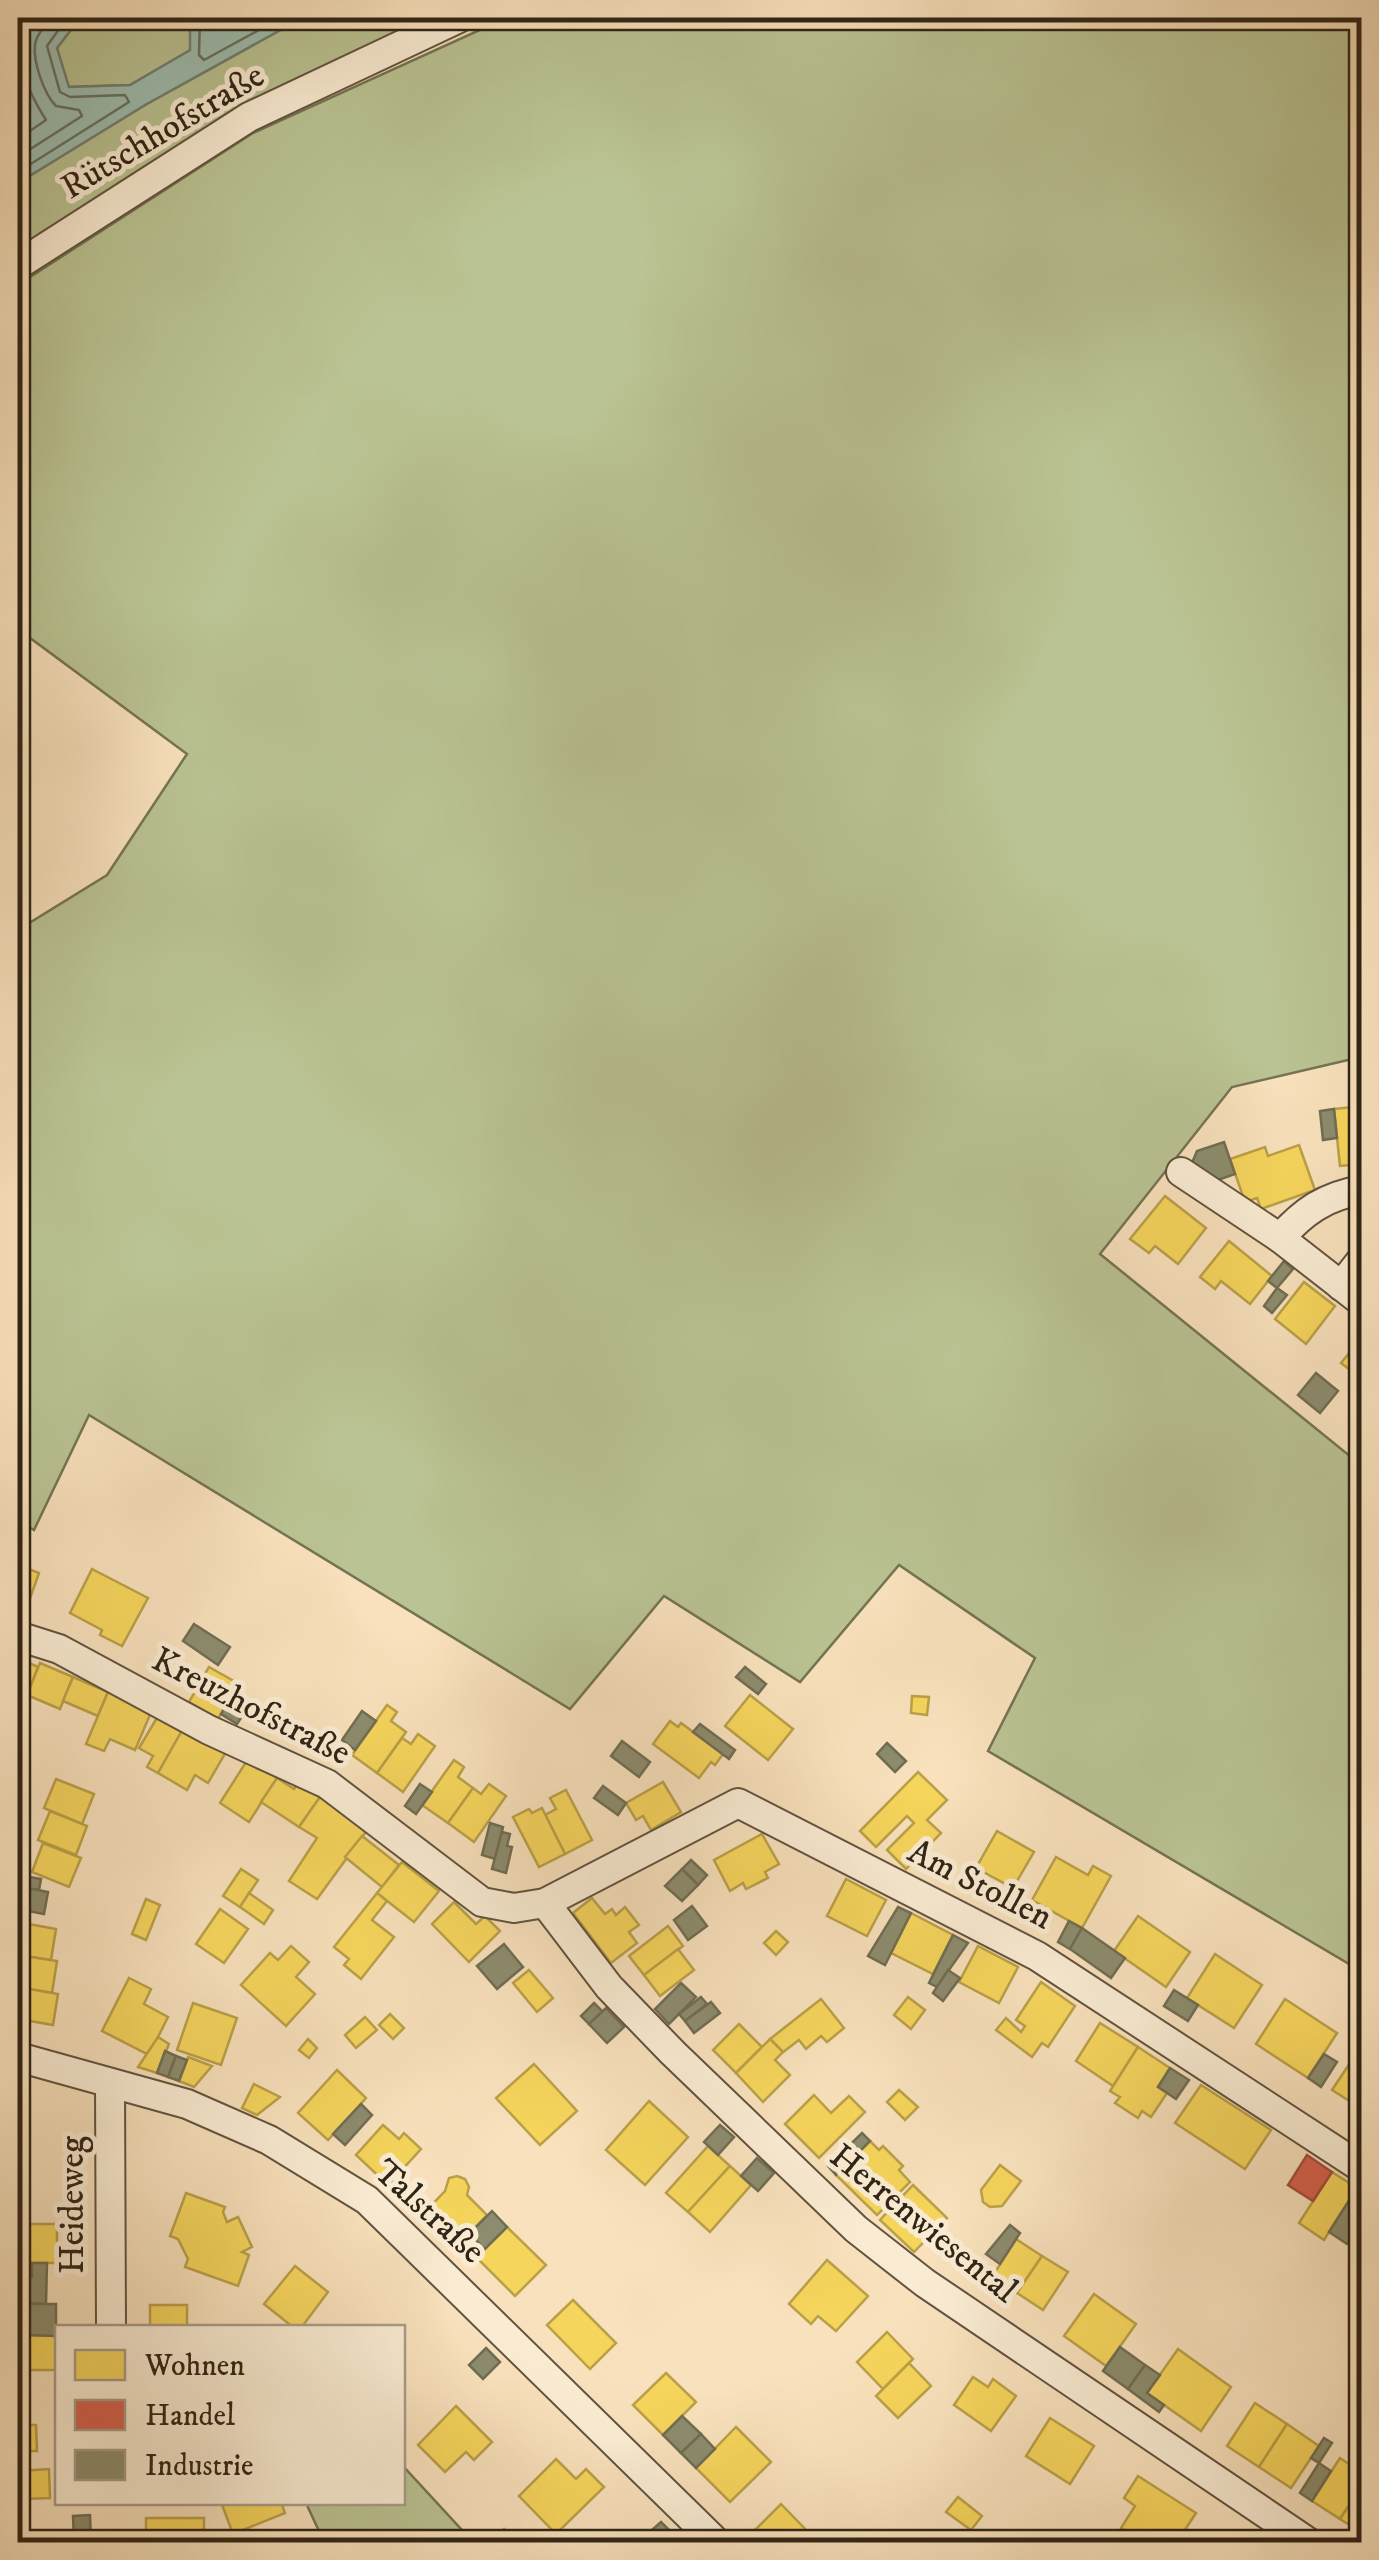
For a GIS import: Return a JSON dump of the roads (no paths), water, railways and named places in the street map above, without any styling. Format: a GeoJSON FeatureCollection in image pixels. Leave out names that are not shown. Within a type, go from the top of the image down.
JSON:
{"type":"FeatureCollection","features":[{"type":"Feature","properties":{"kind":"street","name":"Rütschhofstraße"},"geometry":{"type":"LineString","coordinates":[[18,265],[249,117],[459,18]]}},
{"type":"Feature","properties":{"kind":"street"},"geometry":{"type":"LineString","coordinates":[[1182,1172],[1280,1238],[1351,1294],[1362,1259]]}},
{"type":"Feature","properties":{"kind":"street"},"geometry":{"type":"LineString","coordinates":[[1280,1238],[1303,1212],[1348,1192],[1362,1190]]}},
{"type":"Feature","properties":{"kind":"street","name":"Kreuzhofstraße"},"geometry":{"type":"LineString","coordinates":[[18,1636],[59,1649],[209,1730],[327,1784],[482,1902],[514,1908],[545,1903]]}},
{"type":"Feature","properties":{"kind":"street","name":"Am Stollen"},"geometry":{"type":"LineString","coordinates":[[545,1903],[738,1803],[1037,1956],[1362,2168]]}},
{"type":"Feature","properties":{"kind":"street","name":"Herrenwiesental"},"geometry":{"type":"LineString","coordinates":[[545,1903],[609,1987],[856,2229],[925,2284],[1308,2542]]}},
{"type":"Feature","properties":{"kind":"street","name":"Talstraße"},"geometry":{"type":"LineString","coordinates":[[18,2058],[188,2104],[269,2140],[368,2200],[716,2542]]}},
{"type":"Feature","properties":{"kind":"street","name":"Heideweg"},"geometry":{"type":"LineString","coordinates":[[110,2082],[111,2325]]}},
{"type":"Feature","properties":{"kind":"water"},"geometry":{"type":"Polygon","coordinates":[[[18,18],[80,18],[57,48],[69,87],[130,85],[190,50],[190,18],[302,18],[145,105],[18,183],[18,18]]]}}]}
